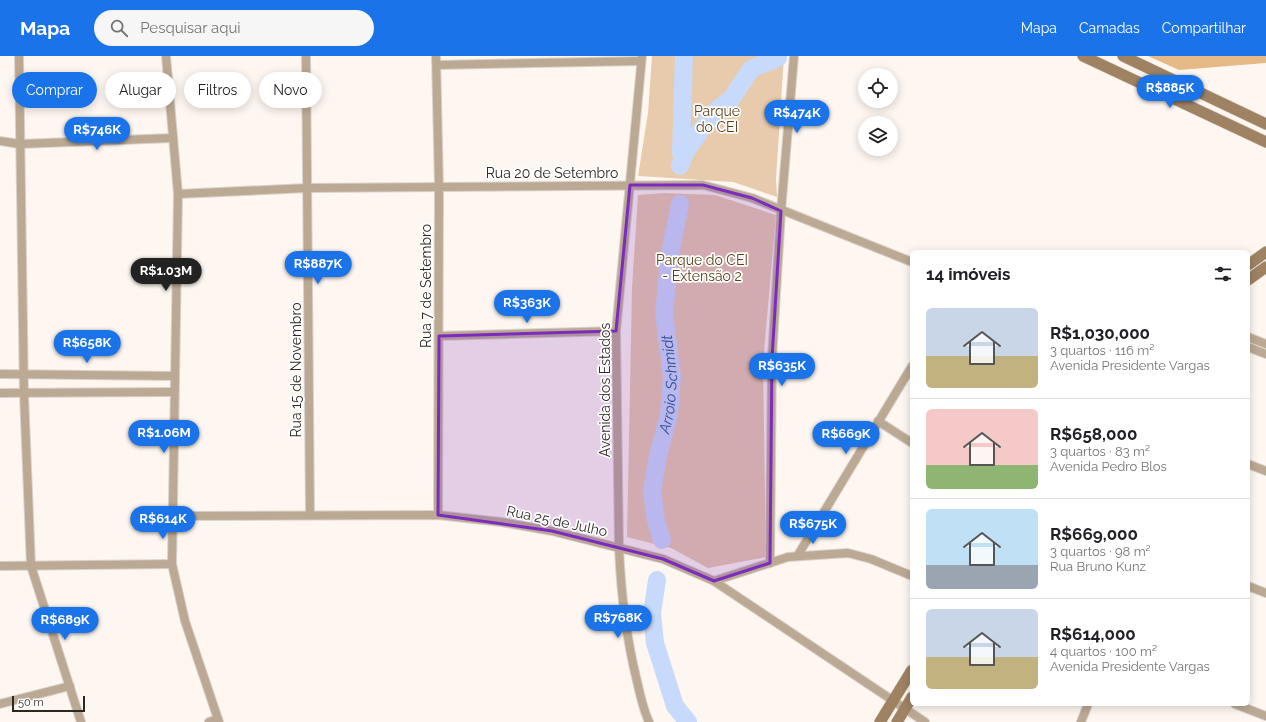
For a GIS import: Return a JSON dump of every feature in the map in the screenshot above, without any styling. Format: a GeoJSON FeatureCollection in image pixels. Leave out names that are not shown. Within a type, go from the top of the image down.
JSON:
{"type":"FeatureCollection","features":[{"type":"Feature","properties":{"kind":"main road"},"geometry":{"type":"LineString","coordinates":[[1083,56],[1221,119],[1266,142]]}},
{"type":"Feature","properties":{"kind":"main road"},"geometry":{"type":"LineString","coordinates":[[1123,56],[1266,124],[1263,129],[1257,130],[1221,119]]}},
{"type":"Feature","properties":{"kind":"main road"},"geometry":{"type":"LineString","coordinates":[[1250,264],[1266,252]]}},
{"type":"Feature","properties":{"kind":"main road"},"geometry":{"type":"LineString","coordinates":[[1250,279],[1266,267]]}},
{"type":"Feature","properties":{"kind":"main road"},"geometry":{"type":"LineString","coordinates":[[880,722],[910,673]]}},
{"type":"Feature","properties":{"kind":"main road"},"geometry":{"type":"LineString","coordinates":[[897,722],[910,700]]}},
{"type":"Feature","properties":{"kind":"street"},"geometry":{"type":"LineString","coordinates":[[19,56],[24,394],[31,566],[70,686],[80,722]]}},
{"type":"Feature","properties":{"kind":"street"},"geometry":{"type":"LineString","coordinates":[[166,56],[178,194],[173,392],[174,516],[172,564],[185,621],[218,720],[209,722]]}},
{"type":"Feature","properties":{"kind":"street","name":"Rua 15 de Novembro"},"geometry":{"type":"LineString","coordinates":[[306,56],[310,515]]}},
{"type":"Feature","properties":{"kind":"street"},"geometry":{"type":"LineString","coordinates":[[770,563],[772,359],[781,211],[794,56]]}},
{"type":"Feature","properties":{"kind":"street"},"geometry":{"type":"LineString","coordinates":[[437,60],[641,58]]}},
{"type":"Feature","properties":{"kind":"street","name":"Avenida dos Estados"},"geometry":{"type":"LineString","coordinates":[[641,58],[616,331],[618,548],[621,588],[630,656],[645,713],[649,722]]}},
{"type":"Feature","properties":{"kind":"street","name":"Rua 7 de Setembro"},"geometry":{"type":"LineString","coordinates":[[437,60],[439,187],[438,515]]}},
{"type":"Feature","properties":{"kind":"street"},"geometry":{"type":"LineString","coordinates":[[0,141],[20,144],[172,138]]}},
{"type":"Feature","properties":{"kind":"street","name":"Rua 20 de Setembro"},"geometry":{"type":"LineString","coordinates":[[178,194],[307,188],[703,185],[752,198],[781,211],[910,261]]}},
{"type":"Feature","properties":{"kind":"street"},"geometry":{"type":"LineString","coordinates":[[439,336],[616,331]]}},
{"type":"Feature","properties":{"kind":"street"},"geometry":{"type":"LineString","coordinates":[[1250,338],[1266,344]]}},
{"type":"Feature","properties":{"kind":"street"},"geometry":{"type":"LineString","coordinates":[[1250,348],[1266,354]]}},
{"type":"Feature","properties":{"kind":"street"},"geometry":{"type":"LineString","coordinates":[[798,556],[910,369]]}},
{"type":"Feature","properties":{"kind":"street"},"geometry":{"type":"LineString","coordinates":[[0,374],[174,376]]}},
{"type":"Feature","properties":{"kind":"street"},"geometry":{"type":"LineString","coordinates":[[0,393],[173,392]]}},
{"type":"Feature","properties":{"kind":"street"},"geometry":{"type":"LineString","coordinates":[[878,421],[910,442]]}},
{"type":"Feature","properties":{"kind":"street"},"geometry":{"type":"LineString","coordinates":[[1250,465],[1266,471]]}},
{"type":"Feature","properties":{"kind":"street","name":"Rua 25 de Julho"},"geometry":{"type":"LineString","coordinates":[[174,516],[438,515],[501,522],[552,531],[663,559],[714,582],[925,722]]}},
{"type":"Feature","properties":{"kind":"street"},"geometry":{"type":"LineString","coordinates":[[714,582],[770,563],[798,556],[848,553],[871,558],[910,575]]}},
{"type":"Feature","properties":{"kind":"street"},"geometry":{"type":"LineString","coordinates":[[0,566],[172,564]]}},
{"type":"Feature","properties":{"kind":"street"},"geometry":{"type":"LineString","coordinates":[[1250,587],[1266,593]]}},
{"type":"Feature","properties":{"kind":"street"},"geometry":{"type":"LineString","coordinates":[[0,704],[70,686]]}},
{"type":"Feature","properties":{"kind":"street"},"geometry":{"type":"LineString","coordinates":[[1081,722],[1087,706]]}},
{"type":"Feature","properties":{"kind":"street"},"geometry":{"type":"LineString","coordinates":[[1240,706],[1266,716]]}},
{"type":"Feature","properties":{"kind":"highlighted area"},"geometry":{"type":"Polygon","coordinates":[[[630,185],[703,185],[752,198],[781,211],[772,359],[770,563],[714,581],[663,559],[552,531],[438,515],[439,336],[616,331],[630,185]]]}},
{"type":"Feature","properties":{"kind":"green space","name":"Parque do CEI"},"geometry":{"type":"Polygon","coordinates":[[[652,56],[784,56],[776,179],[777,197],[733,182],[638,176],[648,113],[652,56]]]}},
{"type":"Feature","properties":{"kind":"green space","name":"Parque do CEI - Extensão 2"},"geometry":{"type":"Polygon","coordinates":[[[664,193],[715,195],[776,215],[763,363],[766,557],[708,568],[671,548],[627,537],[632,288],[638,195],[664,193]]]}},
{"type":"Feature","properties":{"kind":"shaded area"},"geometry":{"type":"Polygon","coordinates":[[[1148,56],[1266,56],[1266,63],[1179,70],[1148,56]]]}},
{"type":"Feature","properties":{"kind":"waterway","name":"Arroio Schmidt"},"geometry":{"type":"LineString","coordinates":[[681,153],[684,56]]}},
{"type":"Feature","properties":{"kind":"waterway"},"geometry":{"type":"LineString","coordinates":[[680,166],[686,151],[713,113],[732,98],[751,69],[778,58]]}},
{"type":"Feature","properties":{"kind":"waterway","name":"Arroio Schmidt"},"geometry":{"type":"LineString","coordinates":[[662,540],[656,521],[652,491],[658,456],[669,414],[672,377],[664,313],[670,254],[680,204]]}},
{"type":"Feature","properties":{"kind":"waterway","name":"Arroio Schmidt"},"geometry":{"type":"LineString","coordinates":[[657,580],[652,613],[655,643],[675,706],[688,722]]}}]}
